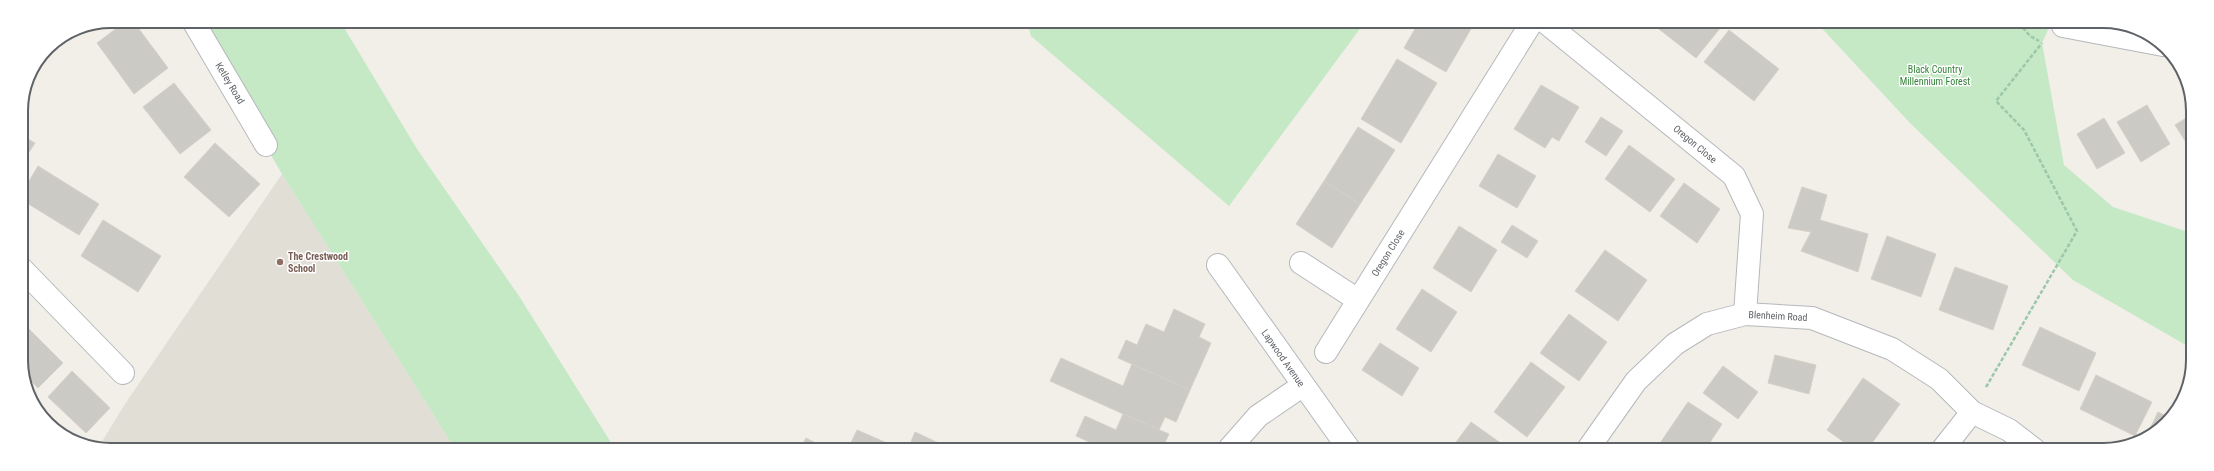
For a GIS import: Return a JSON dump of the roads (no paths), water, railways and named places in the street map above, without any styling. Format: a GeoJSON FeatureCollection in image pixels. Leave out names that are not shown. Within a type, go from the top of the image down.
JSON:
{"type":"FeatureCollection","features":[{"type":"Feature","properties":{"kind":"street","name":"Ketley Road"},"geometry":{"type":"LineString","coordinates":[[197,28],[266,145]]}},
{"type":"Feature","properties":{"kind":"street","name":"Oregon Close"},"geometry":{"type":"LineString","coordinates":[[1326,352],[1528,28]]}},
{"type":"Feature","properties":{"kind":"street","name":"Oregon Close"},"geometry":{"type":"LineString","coordinates":[[1552,28],[1734,176],[1752,214],[1745,314]]}},
{"type":"Feature","properties":{"kind":"street"},"geometry":{"type":"LineString","coordinates":[[2084,28],[2126,32],[2139,37]]}},
{"type":"Feature","properties":{"kind":"street"},"geometry":{"type":"LineString","coordinates":[[1301,263],[1358,300]]}},
{"type":"Feature","properties":{"kind":"street","name":"Lapwood Avenue"},"geometry":{"type":"LineString","coordinates":[[1218,265],[1302,386],[1345,443]]}},
{"type":"Feature","properties":{"kind":"street"},"geometry":{"type":"LineString","coordinates":[[28,275],[123,373]]}},
{"type":"Feature","properties":{"kind":"street","name":"Blenheim Road"},"geometry":{"type":"LineString","coordinates":[[1592,443],[1636,381],[1675,344],[1707,324],[1745,314],[1812,318],[1892,349],[1939,379],[1972,412],[2009,430],[2026,443]]}},
{"type":"Feature","properties":{"kind":"street"},"geometry":{"type":"LineString","coordinates":[[1234,443],[1258,416],[1302,386]]}},
{"type":"Feature","properties":{"kind":"street"},"geometry":{"type":"LineString","coordinates":[[1948,443],[1972,412]]}},
{"type":"Feature","properties":{"kind":"place","name":"The Crestwood School"},"geometry":{"type":"Point","coordinates":[280,262]}},
{"type":"Feature","properties":{"kind":"park label","name":"Black Country Millennium Forest"},"geometry":{"type":"Point","coordinates":[1935,74]}}]}
